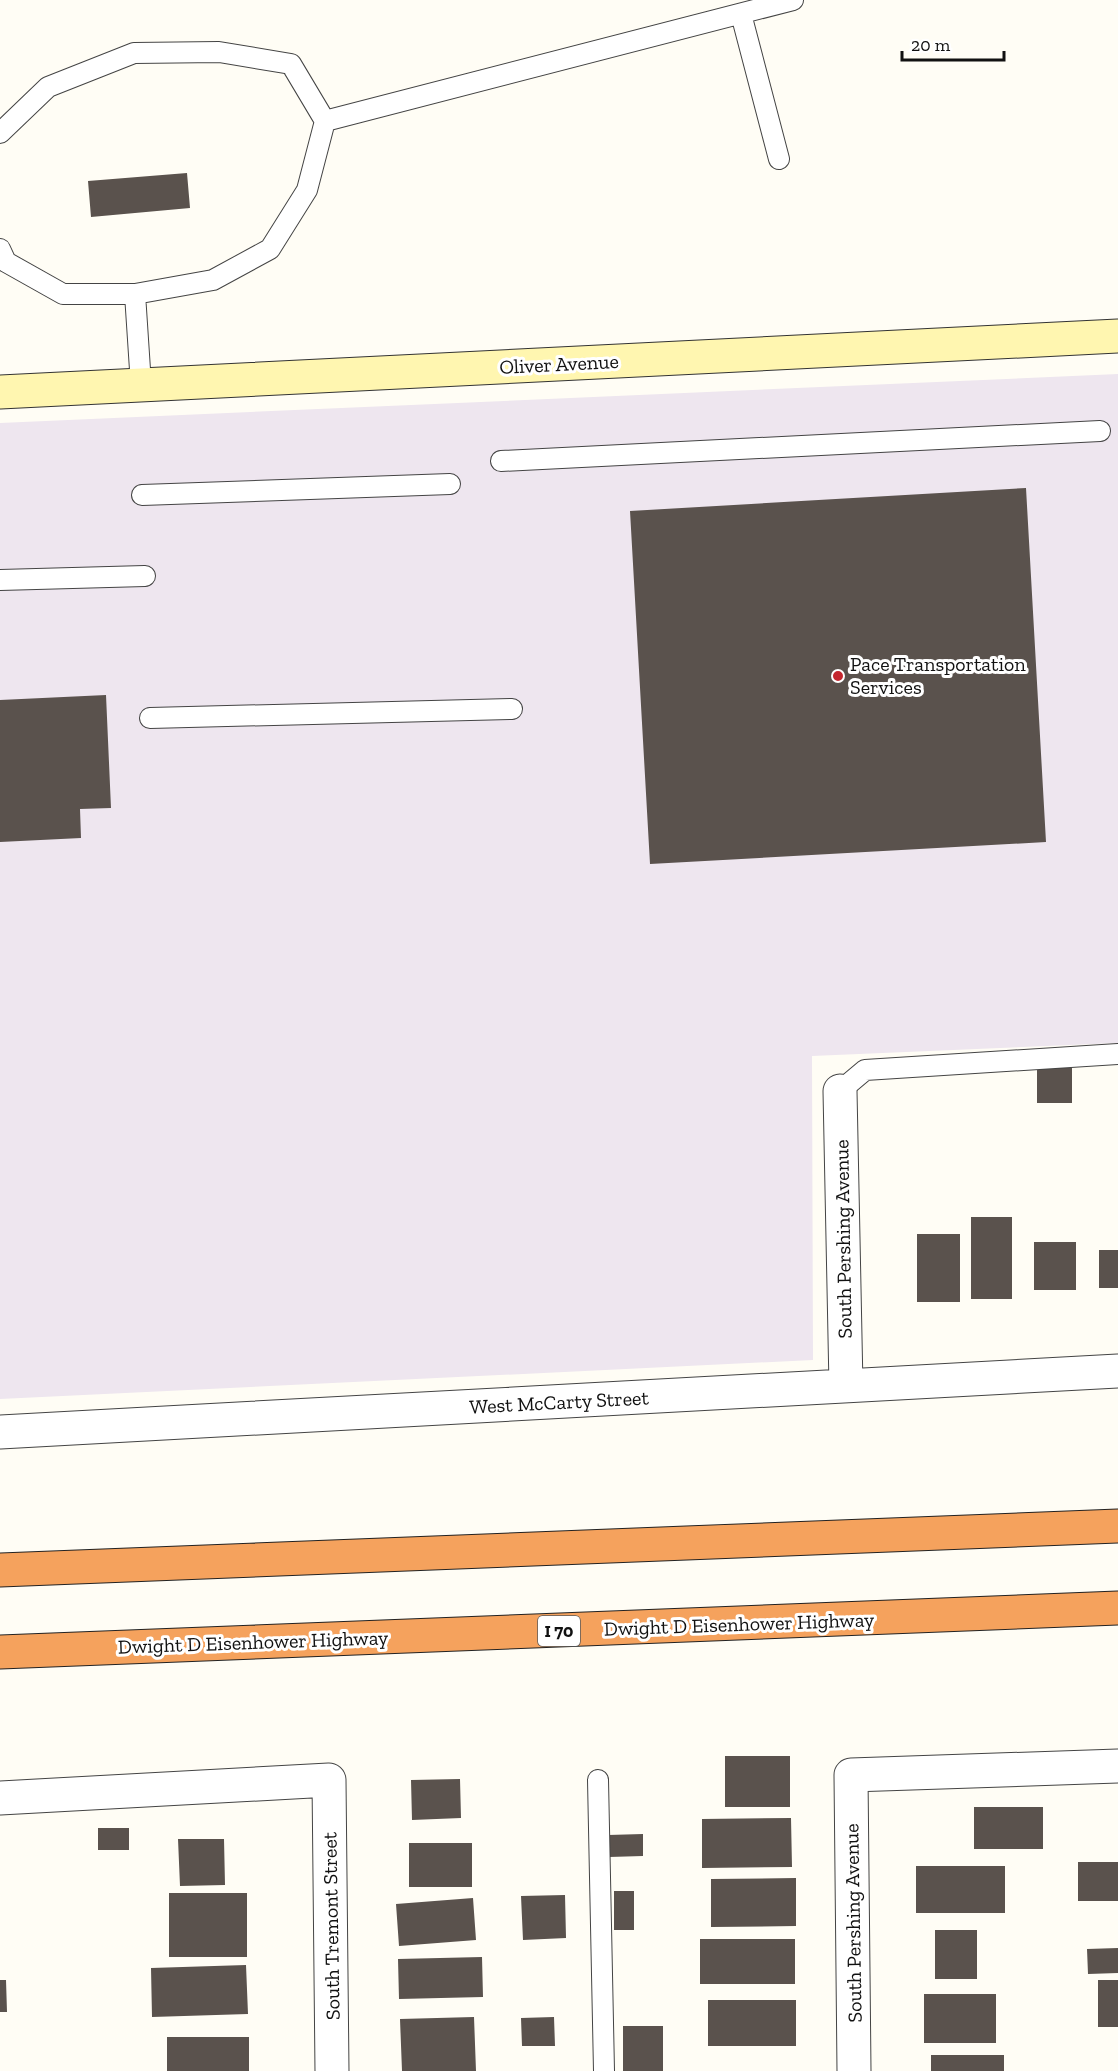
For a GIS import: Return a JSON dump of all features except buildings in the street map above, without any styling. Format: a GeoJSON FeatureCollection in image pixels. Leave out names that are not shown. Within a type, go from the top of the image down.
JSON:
{"type":"FeatureCollection","features":[{"type":"Feature","properties":{"kind":"highway"},"geometry":{"type":"LineString","coordinates":[[0,1570],[1118,1526]]}},
{"type":"Feature","properties":{"kind":"highway","name":"Dwight D Eisenhower Highway"},"geometry":{"type":"LineString","coordinates":[[0,1652],[1118,1608]]}},
{"type":"Feature","properties":{"kind":"street","name":"Oliver Avenue"},"geometry":{"type":"LineString","coordinates":[[0,392],[1118,336]]}},
{"type":"Feature","properties":{"kind":"street","name":"South Pershing Avenue"},"geometry":{"type":"LineString","coordinates":[[840,1091],[846,1386]]}},
{"type":"Feature","properties":{"kind":"street","name":"West McCarty Street"},"geometry":{"type":"LineString","coordinates":[[0,1432],[1118,1371]]}},
{"type":"Feature","properties":{"kind":"street","name":"South Pershing Avenue"},"geometry":{"type":"LineString","coordinates":[[855,2071],[851,1775],[1118,1766]]}},
{"type":"Feature","properties":{"kind":"street","name":"South Tremont Street"},"geometry":{"type":"LineString","coordinates":[[0,1798],[329,1780],[332,2071]]}},
{"type":"Feature","properties":{"kind":"lane"},"geometry":{"type":"LineString","coordinates":[[325,121],[793,0]]}},
{"type":"Feature","properties":{"kind":"lane"},"geometry":{"type":"LineString","coordinates":[[741,14],[779,159]]}},
{"type":"Feature","properties":{"kind":"lane"},"geometry":{"type":"LineString","coordinates":[[0,133],[48,87],[134,53],[219,52],[291,64],[325,121],[307,190],[270,249],[213,280],[135,294],[63,294],[6,262],[0,249]]}},
{"type":"Feature","properties":{"kind":"lane"},"geometry":{"type":"LineString","coordinates":[[135,294],[141,385]]}},
{"type":"Feature","properties":{"kind":"lane"},"geometry":{"type":"LineString","coordinates":[[501,461],[1100,431]]}},
{"type":"Feature","properties":{"kind":"lane"},"geometry":{"type":"LineString","coordinates":[[142,495],[450,484]]}},
{"type":"Feature","properties":{"kind":"lane"},"geometry":{"type":"LineString","coordinates":[[0,580],[145,576]]}},
{"type":"Feature","properties":{"kind":"lane"},"geometry":{"type":"LineString","coordinates":[[150,718],[512,710]]}},
{"type":"Feature","properties":{"kind":"lane"},"geometry":{"type":"LineString","coordinates":[[840,1091],[865,1070],[1118,1054]]}},
{"type":"Feature","properties":{"kind":"lane"},"geometry":{"type":"LineString","coordinates":[[598,1780],[604,2071]]}},
{"type":"Feature","properties":{"kind":"shaded area"},"geometry":{"type":"Polygon","coordinates":[[[1118,374],[1118,1043],[812,1056],[813,1360],[0,1399],[0,423],[1118,374]]]}},
{"type":"Feature","properties":{"kind":"place","name":"Pace Transportation Services"},"geometry":{"type":"Point","coordinates":[838,676]}}]}
